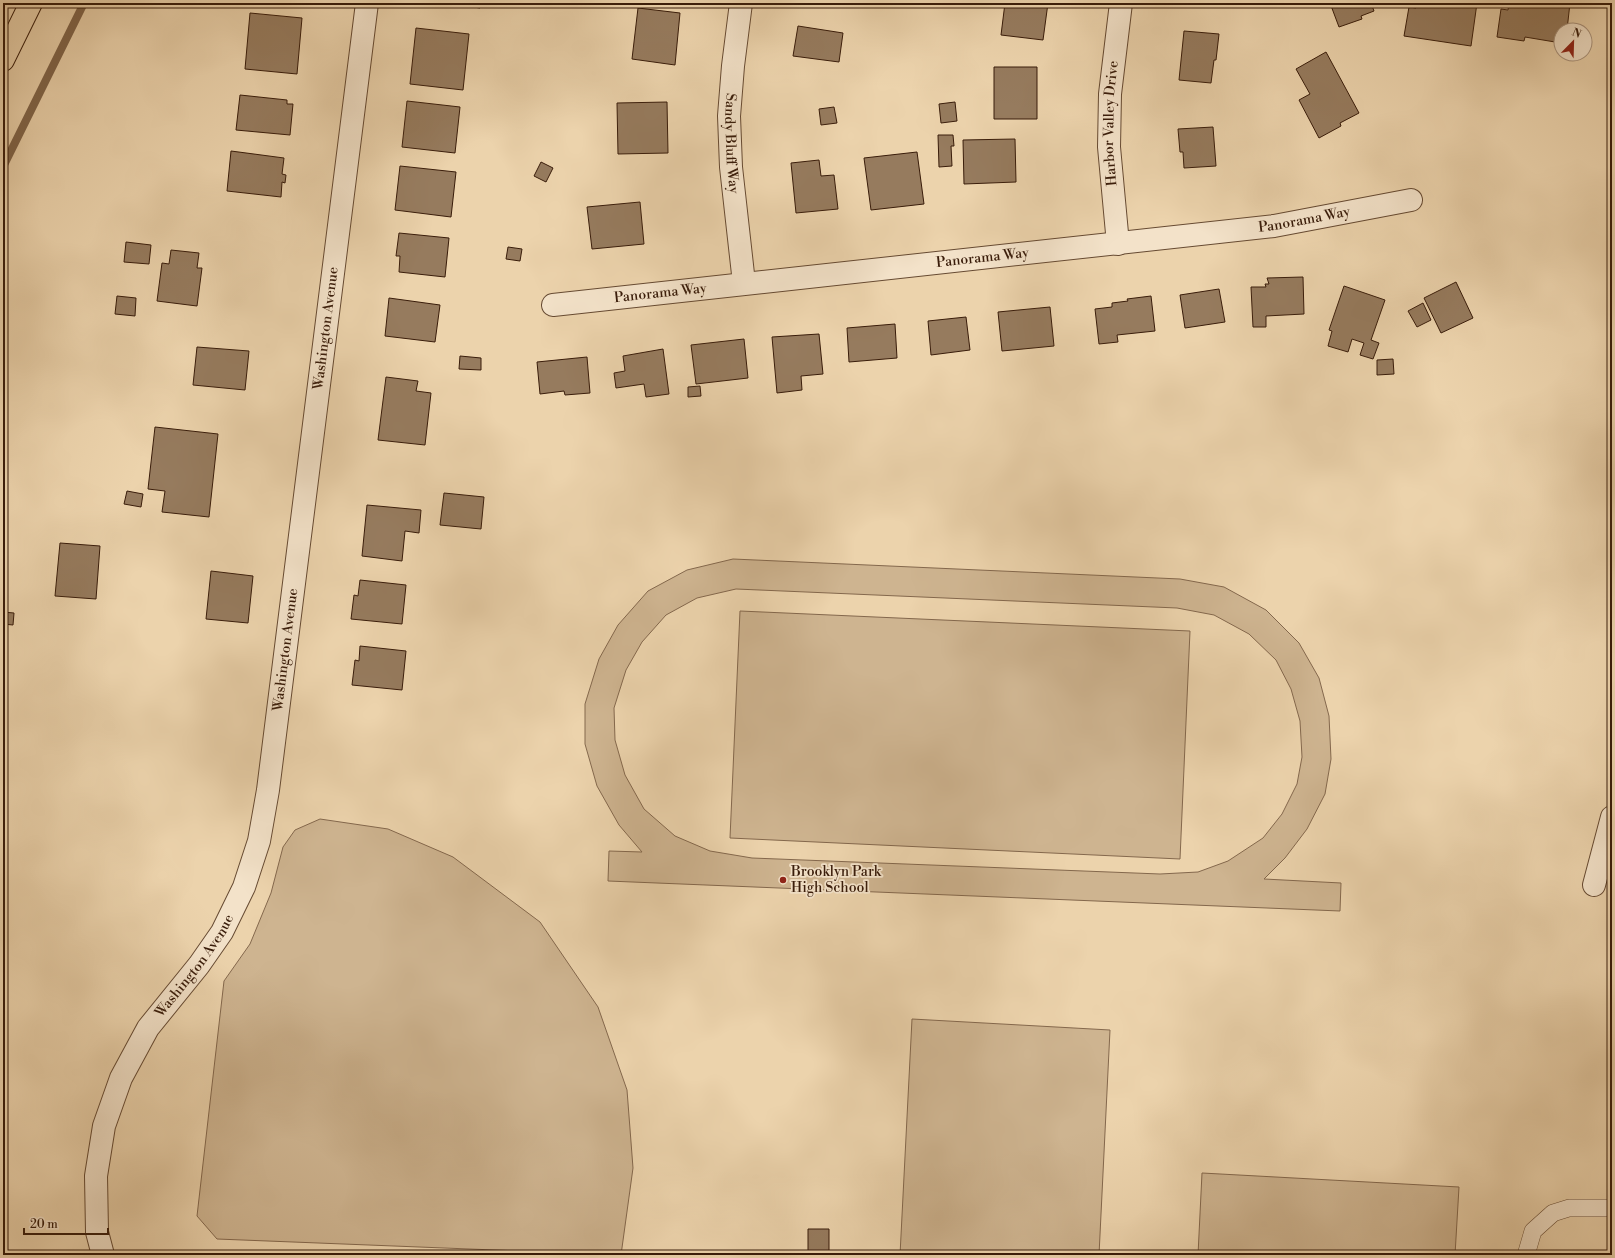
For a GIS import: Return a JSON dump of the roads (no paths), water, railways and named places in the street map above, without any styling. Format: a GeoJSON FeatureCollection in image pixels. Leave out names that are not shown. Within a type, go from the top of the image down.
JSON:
{"type":"FeatureCollection","features":[{"type":"Feature","properties":{"kind":"highway"},"geometry":{"type":"LineString","coordinates":[[3,60],[31,3]]}},
{"type":"Feature","properties":{"kind":"street","name":"Washington Avenue"},"geometry":{"type":"LineString","coordinates":[[103,1255],[97,1232],[96,1176],[104,1126],[121,1078],[148,1028],[199,965],[222,932],[244,887],[259,841],[268,790],[367,3]]}},
{"type":"Feature","properties":{"kind":"street","name":"Sandy Bluff Way"},"geometry":{"type":"LineString","coordinates":[[741,3],[733,66],[729,116],[731,167],[744,283]]}},
{"type":"Feature","properties":{"kind":"street","name":"Harbor Valley Drive"},"geometry":{"type":"LineString","coordinates":[[1118,244],[1109,147],[1110,101],[1121,3]]}},
{"type":"Feature","properties":{"kind":"street","name":"Panorama Way"},"geometry":{"type":"LineString","coordinates":[[553,305],[1274,226],[1411,200]]}},
{"type":"Feature","properties":{"kind":"street"},"geometry":{"type":"LineString","coordinates":[[1594,885],[1612,817]]}},
{"type":"Feature","properties":{"kind":"lane"},"geometry":{"type":"LineString","coordinates":[[1526,1255],[1533,1231],[1553,1213],[1569,1208],[1612,1208]]}},
{"type":"Feature","properties":{"kind":"waterway"},"geometry":{"type":"LineString","coordinates":[[3,167],[84,3]]}},
{"type":"Feature","properties":{"kind":"place","name":"Brooklyn Park High School"},"geometry":{"type":"Point","coordinates":[783,880]}}]}
